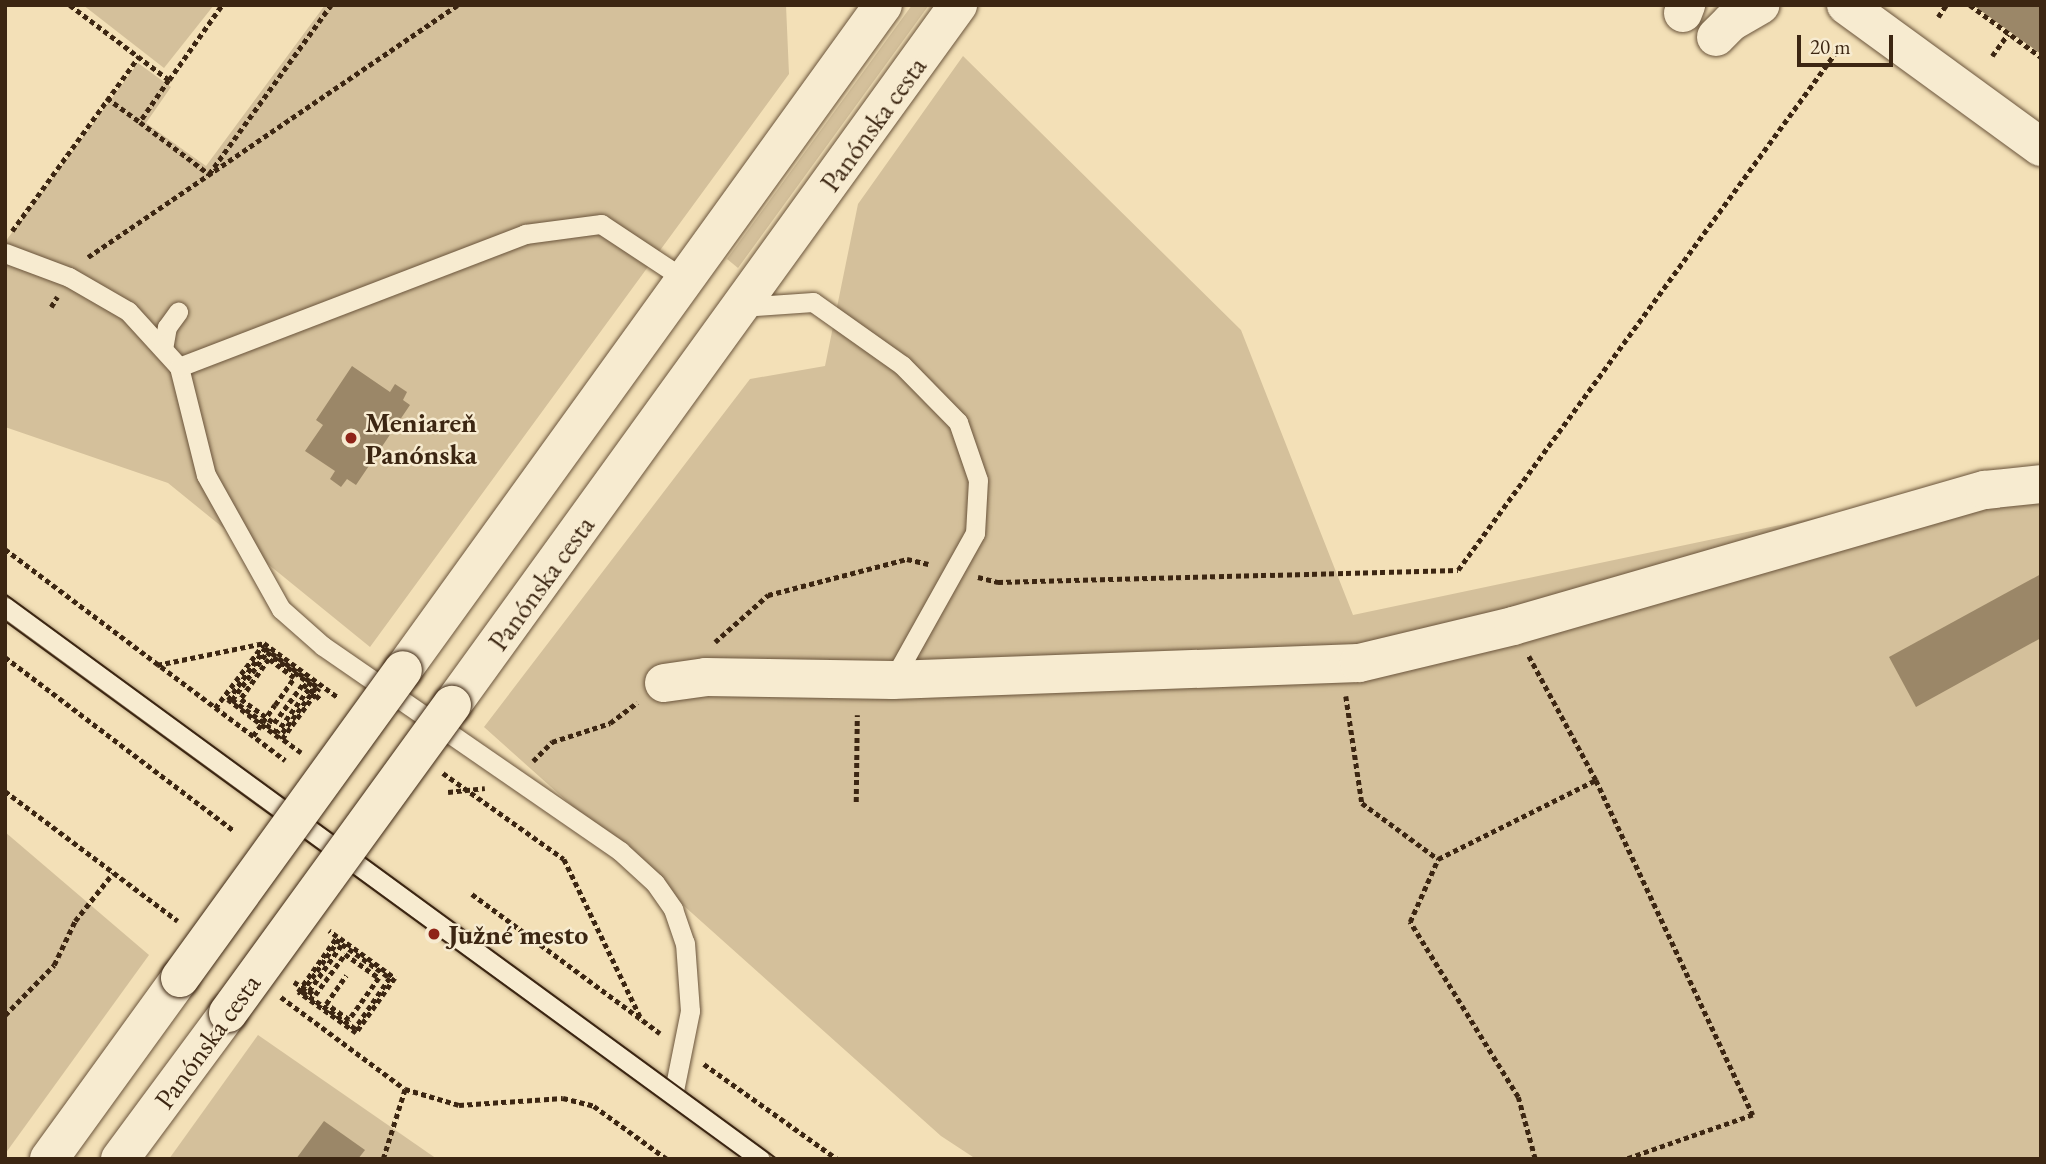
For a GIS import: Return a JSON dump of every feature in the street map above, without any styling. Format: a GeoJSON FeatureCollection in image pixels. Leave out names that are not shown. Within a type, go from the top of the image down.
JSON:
{"type":"FeatureCollection","features":[{"type":"Feature","properties":{"kind":"main road"},"geometry":{"type":"LineString","coordinates":[[49,1159],[883,5]]}},
{"type":"Feature","properties":{"kind":"main road","name":"Panónska cesta"},"geometry":{"type":"LineString","coordinates":[[120,1159],[958,5]]}},
{"type":"Feature","properties":{"kind":"main road"},"geometry":{"type":"LineString","coordinates":[[1716,37],[1761,5]]}},
{"type":"Feature","properties":{"kind":"main road"},"geometry":{"type":"LineString","coordinates":[[1845,23],[2041,147]]}},
{"type":"Feature","properties":{"kind":"main road"},"geometry":{"type":"LineString","coordinates":[[664,683],[706,677],[875,680],[1342,664],[1513,626],[1985,490],[2041,484]]}},
{"type":"Feature","properties":{"kind":"lane"},"geometry":{"type":"LineString","coordinates":[[179,367],[525,233],[601,223],[684,279]]}},
{"type":"Feature","properties":{"kind":"lane"},"geometry":{"type":"LineString","coordinates":[[5,253],[69,277],[128,312],[179,367],[206,475],[281,609],[323,646],[620,851],[655,883],[673,909],[685,943],[689,998],[673,1095]]}},
{"type":"Feature","properties":{"kind":"lane"},"geometry":{"type":"LineString","coordinates":[[740,307],[813,302],[902,365],[958,422],[978,480],[975,533],[954,571],[875,680]]}},
{"type":"Feature","properties":{"kind":"lane"},"geometry":{"type":"LineString","coordinates":[[163,349],[167,327],[178,312]]}},
{"type":"Feature","properties":{"kind":"lane"},"geometry":{"type":"LineString","coordinates":[[5,607],[760,1159]]}},
{"type":"Feature","properties":{"kind":"path"},"geometry":{"type":"LineString","coordinates":[[71,5],[169,80]]}},
{"type":"Feature","properties":{"kind":"path"},"geometry":{"type":"LineString","coordinates":[[140,122],[222,5]]}},
{"type":"Feature","properties":{"kind":"path"},"geometry":{"type":"LineString","coordinates":[[209,174],[331,5]]}},
{"type":"Feature","properties":{"kind":"path"},"geometry":{"type":"LineString","coordinates":[[82,261],[457,5]]}},
{"type":"Feature","properties":{"kind":"path"},"geometry":{"type":"LineString","coordinates":[[1938,17],[1946,5]]}},
{"type":"Feature","properties":{"kind":"path"},"geometry":{"type":"LineString","coordinates":[[1970,5],[2041,57]]}},
{"type":"Feature","properties":{"kind":"path"},"geometry":{"type":"LineString","coordinates":[[705,650],[768,595],[907,559],[998,582],[1458,570],[1845,23]]}},
{"type":"Feature","properties":{"kind":"path"},"geometry":{"type":"LineString","coordinates":[[1992,55],[2008,34]]}},
{"type":"Feature","properties":{"kind":"path"},"geometry":{"type":"LineString","coordinates":[[5,240],[139,56]]}},
{"type":"Feature","properties":{"kind":"path"},"geometry":{"type":"LineString","coordinates":[[107,98],[209,174]]}},
{"type":"Feature","properties":{"kind":"path"},"geometry":{"type":"LineString","coordinates":[[5,549],[285,760]]}},
{"type":"Feature","properties":{"kind":"path"},"geometry":{"type":"LineString","coordinates":[[1513,626],[1596,780],[1753,1115],[1627,1159]]}},
{"type":"Feature","properties":{"kind":"path"},"geometry":{"type":"LineString","coordinates":[[215,708],[264,643]]}},
{"type":"Feature","properties":{"kind":"path"},"geometry":{"type":"LineString","coordinates":[[307,757],[282,740],[319,688],[265,648],[228,700],[279,738],[316,688],[267,652],[232,700],[277,733],[309,690]]}},
{"type":"Feature","properties":{"kind":"path"},"geometry":{"type":"LineString","coordinates":[[5,657],[234,831]]}},
{"type":"Feature","properties":{"kind":"path"},"geometry":{"type":"LineString","coordinates":[[253,736],[275,705],[294,678],[269,659],[241,699],[274,723],[303,684],[320,698]]}},
{"type":"Feature","properties":{"kind":"path"},"geometry":{"type":"LineString","coordinates":[[1342,664],[1362,803],[1438,859]]}},
{"type":"Feature","properties":{"kind":"path"},"geometry":{"type":"LineString","coordinates":[[856,802],[875,680]]}},
{"type":"Feature","properties":{"kind":"path"},"geometry":{"type":"LineString","coordinates":[[515,780],[552,742],[610,723],[664,683]]}},
{"type":"Feature","properties":{"kind":"path"},"geometry":{"type":"LineString","coordinates":[[1535,1159],[1518,1097],[1410,922],[1438,859],[1596,780]]}},
{"type":"Feature","properties":{"kind":"path"},"geometry":{"type":"LineString","coordinates":[[5,791],[180,923]]}},
{"type":"Feature","properties":{"kind":"path"},"geometry":{"type":"LineString","coordinates":[[5,1015],[54,965],[75,921],[113,873]]}},
{"type":"Feature","properties":{"kind":"path"},"geometry":{"type":"LineString","coordinates":[[472,894],[837,1159]]}},
{"type":"Feature","properties":{"kind":"path"},"geometry":{"type":"LineString","coordinates":[[309,991],[342,944],[390,978],[355,1029],[302,992],[340,939],[396,978],[356,1033],[298,992],[337,937],[329,932]]}},
{"type":"Feature","properties":{"kind":"path"},"geometry":{"type":"LineString","coordinates":[[292,981],[316,995],[345,954],[379,978],[349,1020],[326,1004],[346,975]]}},
{"type":"Feature","properties":{"kind":"path"},"geometry":{"type":"LineString","coordinates":[[270,989],[405,1089],[459,1105],[518,1098],[564,1098],[594,1106],[667,1159]]}},
{"type":"Feature","properties":{"kind":"path"},"geometry":{"type":"LineString","coordinates":[[383,1159],[405,1089]]}},
{"type":"Feature","properties":{"kind":"shaded area"},"geometry":{"type":"Polygon","coordinates":[[[83,5],[214,5],[164,68],[83,5]]]}},
{"type":"Feature","properties":{"kind":"shaded area"},"geometry":{"type":"Polygon","coordinates":[[[325,5],[786,5],[789,74],[370,647],[168,483],[5,427],[5,242],[138,63],[171,87],[146,123],[206,166],[325,5]]]}},
{"type":"Feature","properties":{"kind":"shaded area"},"geometry":{"type":"Polygon","coordinates":[[[912,5],[929,5],[738,268],[727,259],[912,5]]]}},
{"type":"Feature","properties":{"kind":"shaded area"},"geometry":{"type":"Polygon","coordinates":[[[963,56],[1241,330],[1353,615],[2041,470],[2041,1159],[976,1159],[941,1136],[484,727],[750,379],[825,366],[858,204],[963,56]]]}},
{"type":"Feature","properties":{"kind":"shaded area"},"geometry":{"type":"Polygon","coordinates":[[[5,832],[149,955],[5,1154],[5,832]]]}},
{"type":"Feature","properties":{"kind":"shaded area"},"geometry":{"type":"Polygon","coordinates":[[[258,1035],[437,1159],[169,1159],[258,1035]]]}},
{"type":"Feature","properties":{"kind":"building"},"geometry":{"type":"Polygon","coordinates":[[[1973,5],[2041,5],[2041,54],[1973,5]]]}},
{"type":"Feature","properties":{"kind":"building","name":"Meniareň Panónska"},"geometry":{"type":"Polygon","coordinates":[[[352,366],[390,392],[395,384],[407,392],[403,400],[410,405],[356,485],[347,479],[341,487],[330,479],[335,471],[305,451],[323,425],[316,420],[352,366]]]}},
{"type":"Feature","properties":{"kind":"building"},"geometry":{"type":"Polygon","coordinates":[[[2041,574],[2041,638],[1916,707],[1889,657],[2041,574]]]}},
{"type":"Feature","properties":{"kind":"building"},"geometry":{"type":"Polygon","coordinates":[[[324,1121],[365,1150],[358,1159],[296,1159],[324,1121]]]}},
{"type":"Feature","properties":{"kind":"tram line"},"geometry":{"type":"LineString","coordinates":[[5,594],[777,1159]]}},
{"type":"Feature","properties":{"kind":"tram line"},"geometry":{"type":"LineString","coordinates":[[5,621],[743,1159]]}},
{"type":"Feature","properties":{"kind":"place","name":"Meniareň Panónska"},"geometry":{"type":"Point","coordinates":[351,438]}},
{"type":"Feature","properties":{"kind":"place","name":"Južné mesto"},"geometry":{"type":"Point","coordinates":[434,934]}}]}
